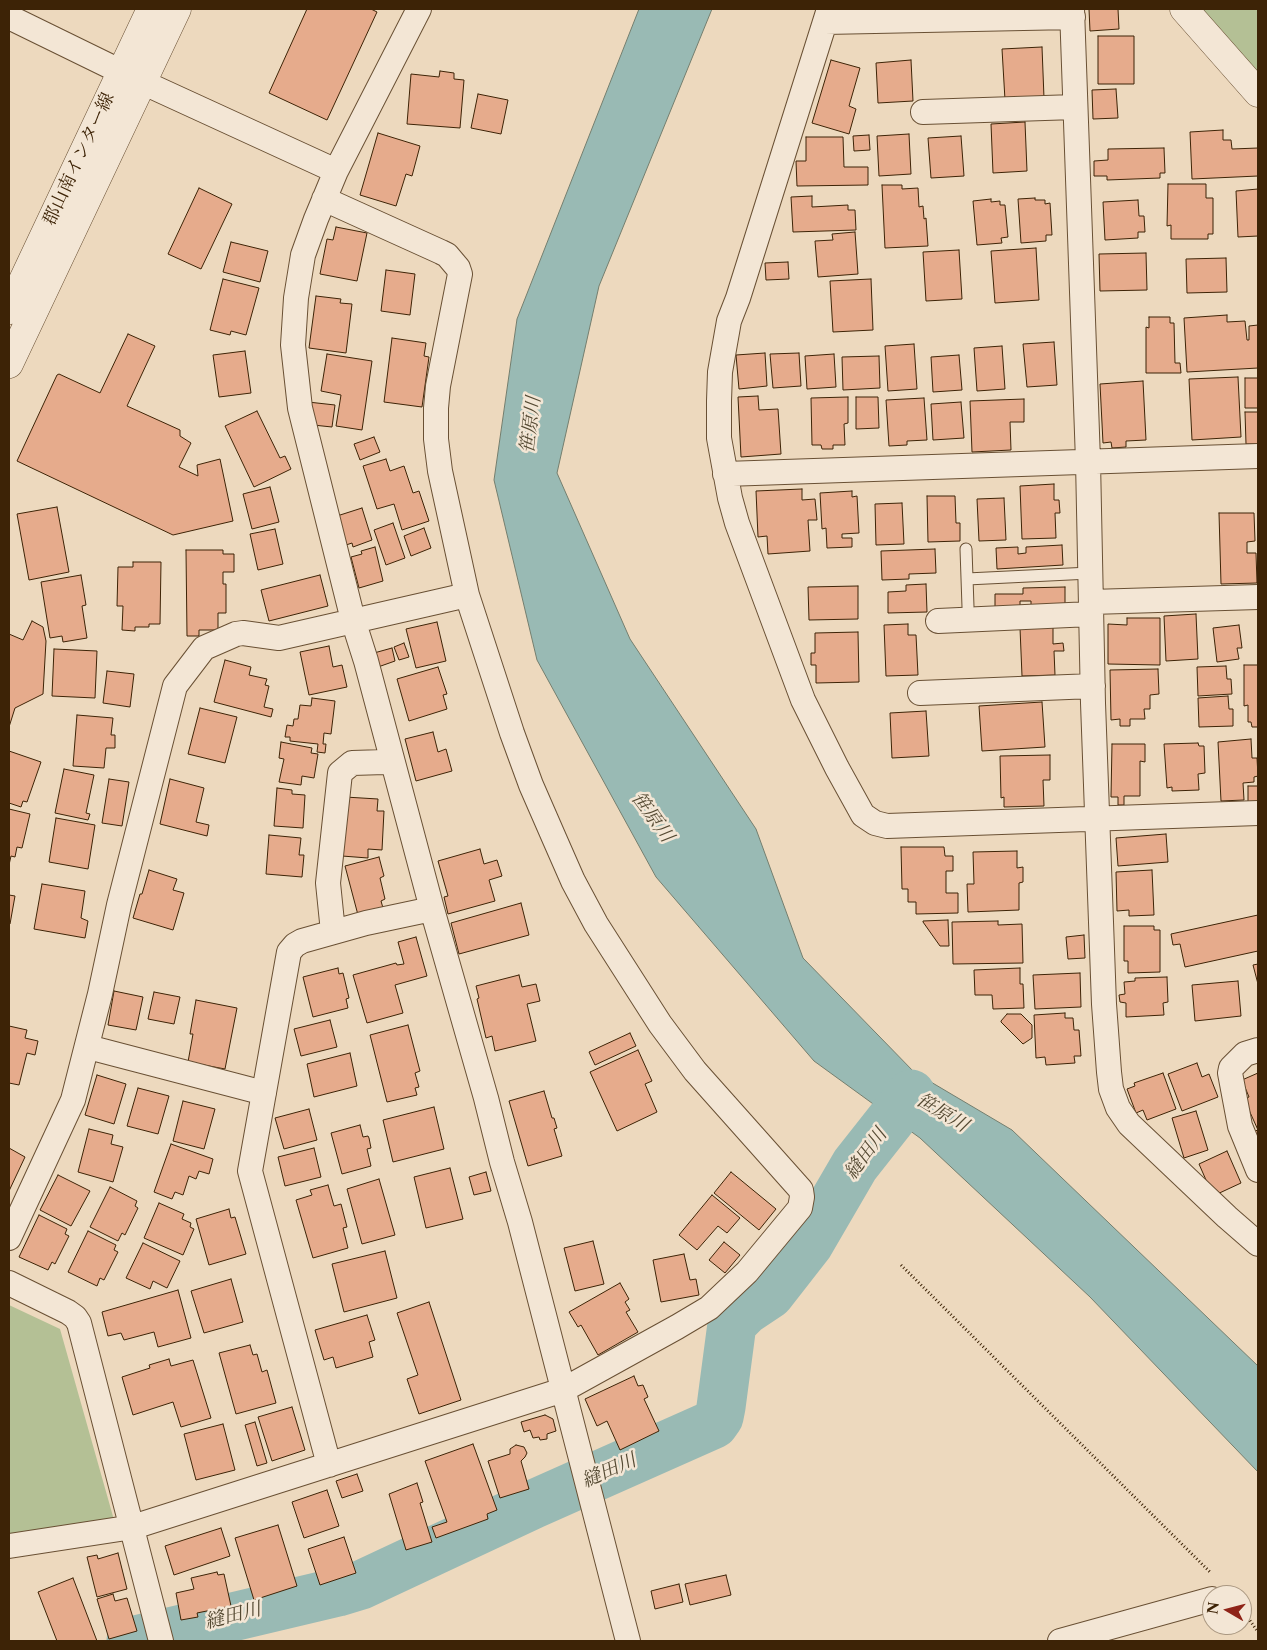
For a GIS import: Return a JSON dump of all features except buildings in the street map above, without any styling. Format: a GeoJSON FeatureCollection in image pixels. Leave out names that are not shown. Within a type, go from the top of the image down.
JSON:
{"type":"FeatureCollection","features":[{"type":"Feature","properties":{"kind":"street","name":"郡山南インター線"},"geometry":{"type":"LineString","coordinates":[[9,310],[132,76],[151,9]]}},
{"type":"Feature","properties":{"kind":"street"},"geometry":{"type":"LineString","coordinates":[[9,364],[132,76],[177,9]]}},
{"type":"Feature","properties":{"kind":"street"},"geometry":{"type":"LineString","coordinates":[[419,9],[336,171],[303,255],[296,298],[293,345],[300,408],[353,620],[520,1222],[628,1641]]}},
{"type":"Feature","properties":{"kind":"street"},"geometry":{"type":"LineString","coordinates":[[1184,9],[1258,93]]}},
{"type":"Feature","properties":{"kind":"street"},"geometry":{"type":"LineString","coordinates":[[1258,813],[1098,820],[888,826],[874,823],[863,815],[837,768],[803,700],[737,523],[725,474],[720,438],[719,401],[720,372],[729,321],[738,298],[827,16],[1072,13],[1088,461],[1093,686],[1098,820],[1104,1014],[1111,1089],[1118,1108],[1132,1128],[1226,1217],[1258,1244]]}},
{"type":"Feature","properties":{"kind":"street"},"geometry":{"type":"LineString","coordinates":[[9,17],[336,171]]}},
{"type":"Feature","properties":{"kind":"street"},"geometry":{"type":"LineString","coordinates":[[923,112],[1075,107]]}},
{"type":"Feature","properties":{"kind":"street"},"geometry":{"type":"LineString","coordinates":[[9,1546],[133,1527],[564,1390],[709,1308],[747,1272],[800,1208],[801,1190],[695,1071],[660,1024],[596,924],[573,880],[531,785],[512,733],[467,594],[440,471],[436,408],[438,386],[460,274],[458,268],[447,255],[324,199]]}},
{"type":"Feature","properties":{"kind":"street"},"geometry":{"type":"LineString","coordinates":[[725,474],[1258,456]]}},
{"type":"Feature","properties":{"kind":"street"},"geometry":{"type":"LineString","coordinates":[[9,1238],[73,1100],[88,1047],[119,905],[175,686],[204,648],[236,634],[243,633],[279,638],[467,594]]}},
{"type":"Feature","properties":{"kind":"street"},"geometry":{"type":"LineString","coordinates":[[938,621],[1091,608],[1258,597]]}},
{"type":"Feature","properties":{"kind":"street"},"geometry":{"type":"LineString","coordinates":[[920,693],[1093,686]]}},
{"type":"Feature","properties":{"kind":"street"},"geometry":{"type":"LineString","coordinates":[[333,932],[328,883],[339,775],[352,763],[392,760]]}},
{"type":"Feature","properties":{"kind":"street"},"geometry":{"type":"LineString","coordinates":[[330,1465],[251,1178],[252,1156],[289,952],[302,941],[432,908]]}},
{"type":"Feature","properties":{"kind":"street"},"geometry":{"type":"LineString","coordinates":[[88,1047],[264,1093]]}},
{"type":"Feature","properties":{"kind":"street"},"geometry":{"type":"LineString","coordinates":[[1258,1050],[1245,1054],[1231,1068],[1230,1073],[1240,1126],[1258,1170]]}},
{"type":"Feature","properties":{"kind":"street"},"geometry":{"type":"LineString","coordinates":[[9,1283],[68,1312],[79,1323],[162,1641]]}},
{"type":"Feature","properties":{"kind":"street"},"geometry":{"type":"LineString","coordinates":[[1060,1641],[1202,1606]]}},
{"type":"Feature","properties":{"kind":"lane"},"geometry":{"type":"LineString","coordinates":[[966,548],[968,606]]}},
{"type":"Feature","properties":{"kind":"lane"},"geometry":{"type":"LineString","coordinates":[[967,579],[1090,573]]}},
{"type":"Feature","properties":{"kind":"path"},"geometry":{"type":"LineString","coordinates":[[901,1265],[1214,1585]]}},
{"type":"Feature","properties":{"kind":"green space"},"geometry":{"type":"Polygon","coordinates":[[[1200,9],[1258,9],[1258,73],[1200,9]]]}},
{"type":"Feature","properties":{"kind":"green space"},"geometry":{"type":"Polygon","coordinates":[[[9,1305],[60,1329],[114,1520],[9,1544],[9,1305]]]}},
{"type":"Feature","properties":{"kind":"water","name":"笹原川"},"geometry":{"type":"Polygon","coordinates":[[[639,9],[712,9],[599,286],[557,473],[630,639],[756,829],[803,958],[914,1072],[1012,1130],[1258,1366],[1258,1472],[1090,1297],[920,1138],[814,1061],[656,877],[537,660],[494,480],[517,319],[639,9]]]}},
{"type":"Feature","properties":{"kind":"waterway","name":"縫田川"},"geometry":{"type":"LineString","coordinates":[[131,1641],[361,1585],[534,1504],[714,1424],[719,1417],[721,1407],[732,1324],[746,1310],[770,1294],[809,1244],[855,1165],[911,1094]]}}]}
